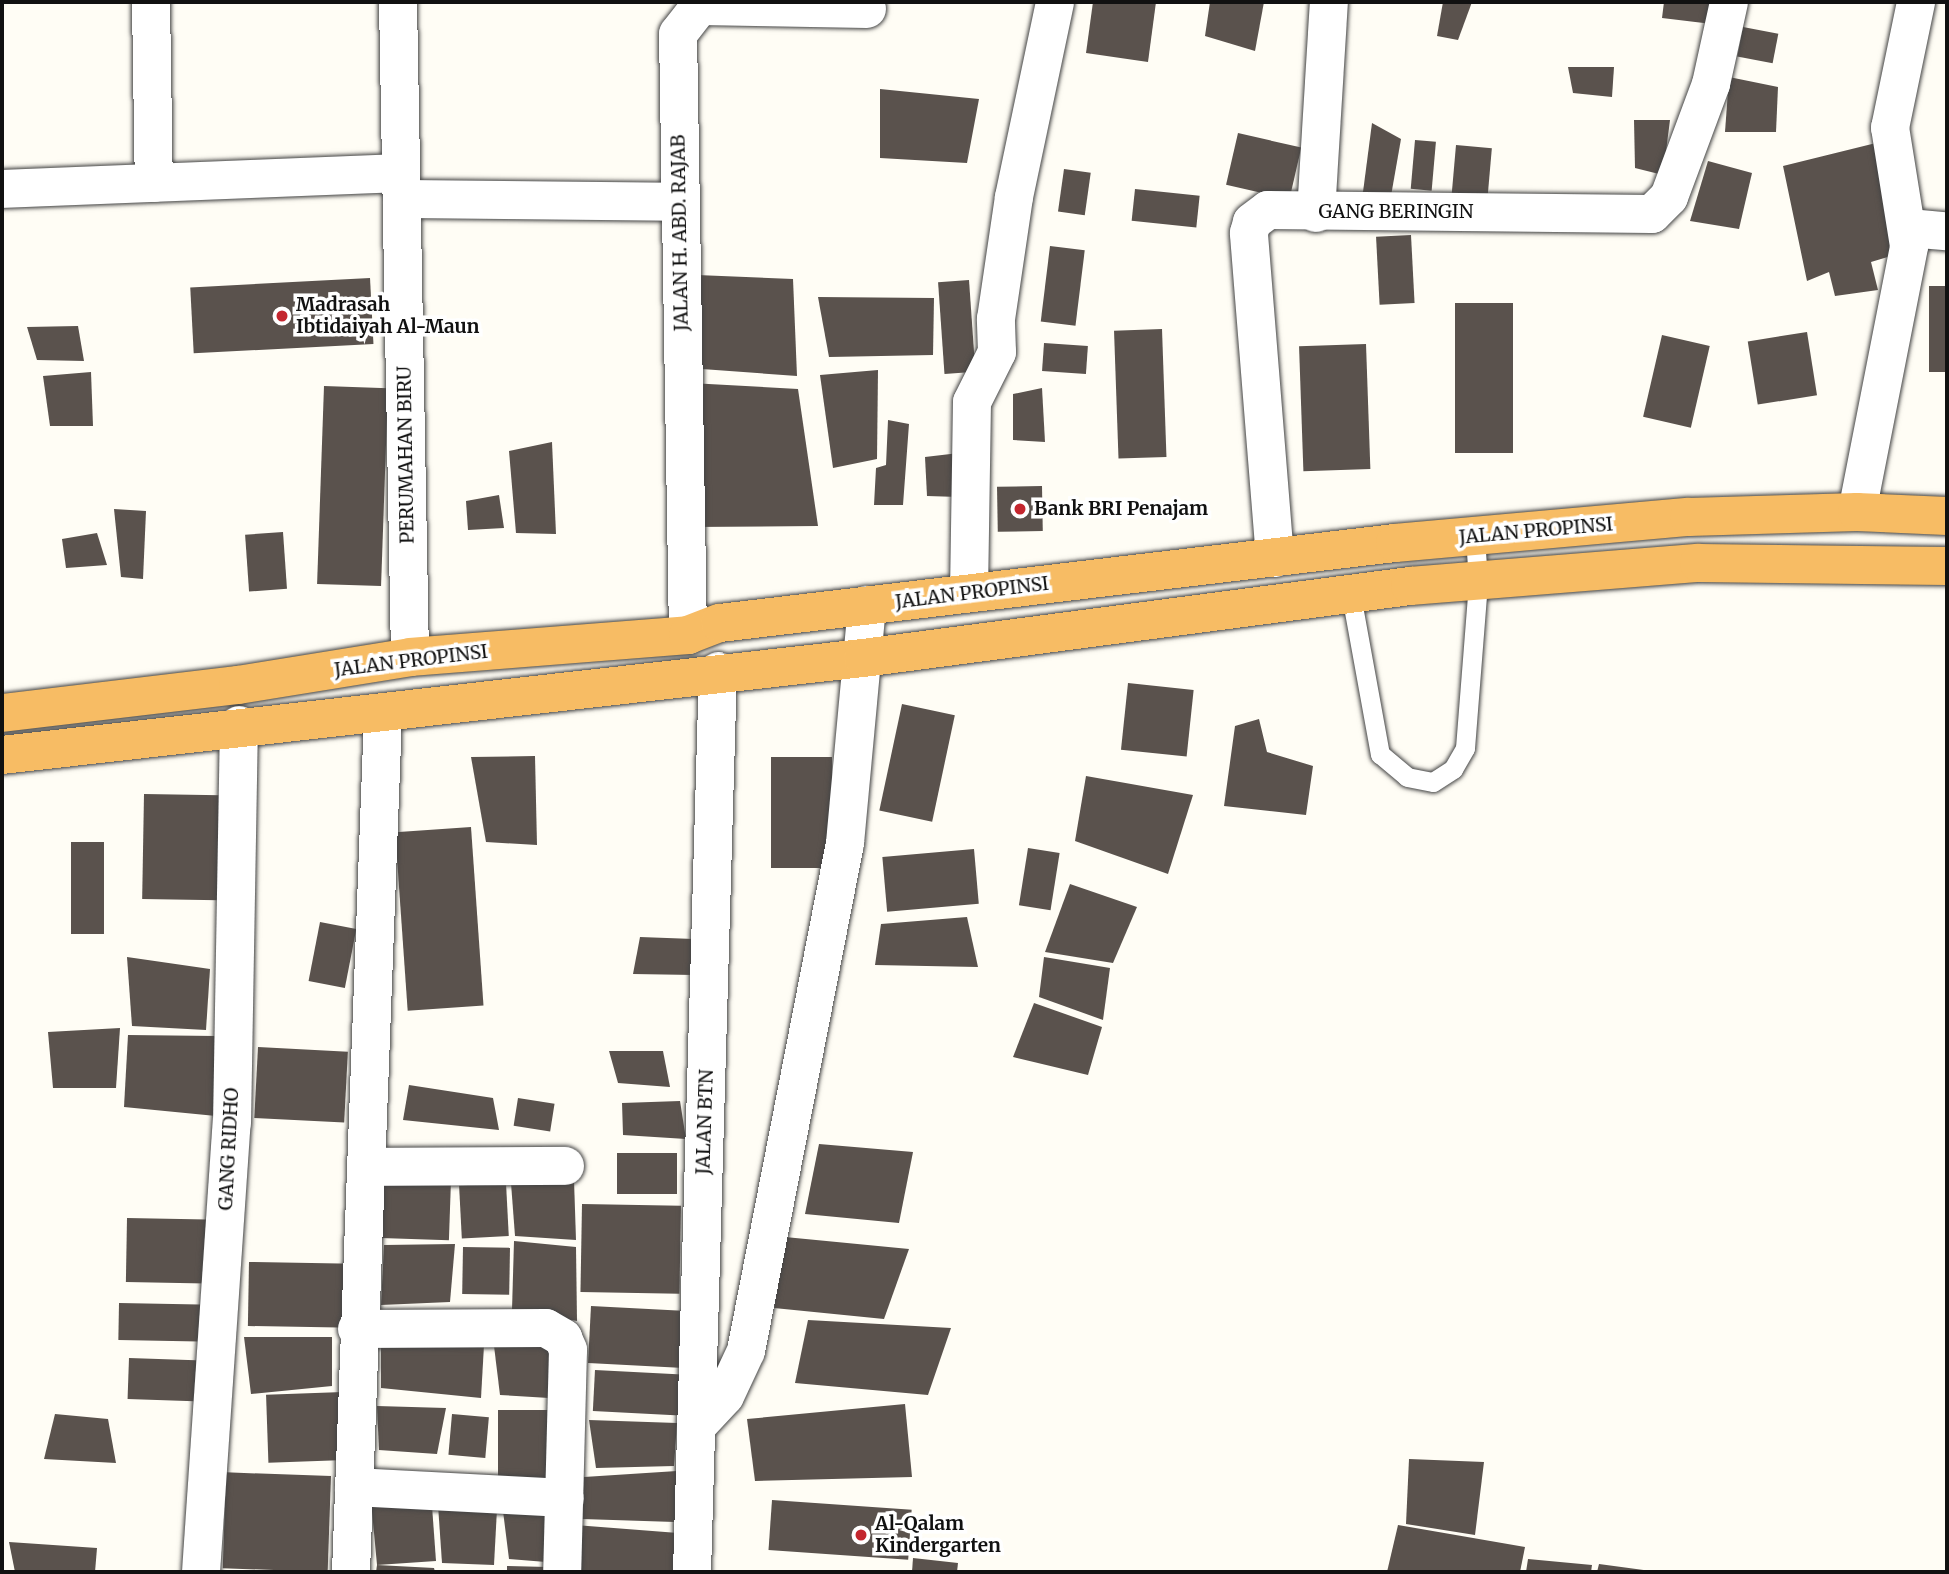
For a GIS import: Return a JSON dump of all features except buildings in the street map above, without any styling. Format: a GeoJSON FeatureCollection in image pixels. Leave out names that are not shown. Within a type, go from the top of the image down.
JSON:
{"type":"FeatureCollection","features":[{"type":"Feature","properties":{"kind":"highway","name":"JALAN PROPINSI"},"geometry":{"type":"LineString","coordinates":[[2,713],[238,685],[410,657],[688,635],[720,623],[1475,537],[1689,517],[1857,512],[1947,516]]}},
{"type":"Feature","properties":{"kind":"highway"},"geometry":{"type":"LineString","coordinates":[[2,755],[239,725],[383,715],[718,671],[863,657],[1478,580],[1699,563],[1947,566]]}},
{"type":"Feature","properties":{"kind":"street"},"geometry":{"type":"LineString","coordinates":[[151,2],[155,183]]}},
{"type":"Feature","properties":{"kind":"street","name":"PERUMAHAN BIRU"},"geometry":{"type":"LineString","coordinates":[[398,2],[410,657]]}},
{"type":"Feature","properties":{"kind":"street"},"geometry":{"type":"LineString","coordinates":[[969,593],[972,402],[997,352],[996,318],[1014,197],[1055,2]]}},
{"type":"Feature","properties":{"kind":"street"},"geometry":{"type":"LineString","coordinates":[[1316,213],[1329,2]]}},
{"type":"Feature","properties":{"kind":"street","name":"GANG BERINGIN"},"geometry":{"type":"LineString","coordinates":[[1275,558],[1249,233],[1252,222],[1268,210],[1316,213],[1652,214],[1669,197],[1711,83],[1730,2]]}},
{"type":"Feature","properties":{"kind":"street"},"geometry":{"type":"LineString","coordinates":[[1857,512],[1909,246],[1909,228],[1890,128],[1916,2]]}},
{"type":"Feature","properties":{"kind":"street","name":"JALAN H. ABD. RAJAB"},"geometry":{"type":"LineString","coordinates":[[688,635],[678,34],[687,17],[700,6],[867,9]]}},
{"type":"Feature","properties":{"kind":"street"},"geometry":{"type":"LineString","coordinates":[[2,189],[155,183],[401,186],[679,202]]}},
{"type":"Feature","properties":{"kind":"street"},"geometry":{"type":"LineString","coordinates":[[1909,228],[1947,231]]}},
{"type":"Feature","properties":{"kind":"street"},"geometry":{"type":"LineString","coordinates":[[696,1427],[725,1396],[746,1351],[845,843],[867,605]]}},
{"type":"Feature","properties":{"kind":"street","name":"JALAN BTN"},"geometry":{"type":"LineString","coordinates":[[692,1572],[718,671]]}},
{"type":"Feature","properties":{"kind":"street"},"geometry":{"type":"LineString","coordinates":[[351,1572],[357,1329],[366,1167],[383,715]]}},
{"type":"Feature","properties":{"kind":"street","name":"GANG RIDHO"},"geometry":{"type":"LineString","coordinates":[[201,1572],[232,1123],[239,725]]}},
{"type":"Feature","properties":{"kind":"street"},"geometry":{"type":"LineString","coordinates":[[366,1167],[565,1166]]}},
{"type":"Feature","properties":{"kind":"street"},"geometry":{"type":"LineString","coordinates":[[357,1329],[556,1331],[568,1350],[562,1572]]}},
{"type":"Feature","properties":{"kind":"street"},"geometry":{"type":"LineString","coordinates":[[354,1487],[565,1498]]}},
{"type":"Feature","properties":{"kind":"lane"},"geometry":{"type":"LineString","coordinates":[[1351,595],[1380,754],[1406,777],[1433,782],[1452,769],[1465,748],[1478,580],[1475,537]]}},
{"type":"Feature","properties":{"kind":"place","name":"Madrasah Ibtidaiyah Al-Maun"},"geometry":{"type":"Point","coordinates":[282,316]}},
{"type":"Feature","properties":{"kind":"place","name":"Bank BRI Penajam"},"geometry":{"type":"Point","coordinates":[1020,509]}},
{"type":"Feature","properties":{"kind":"place","name":"Al-Qalam Kindergarten"},"geometry":{"type":"Point","coordinates":[861,1535]}}]}
